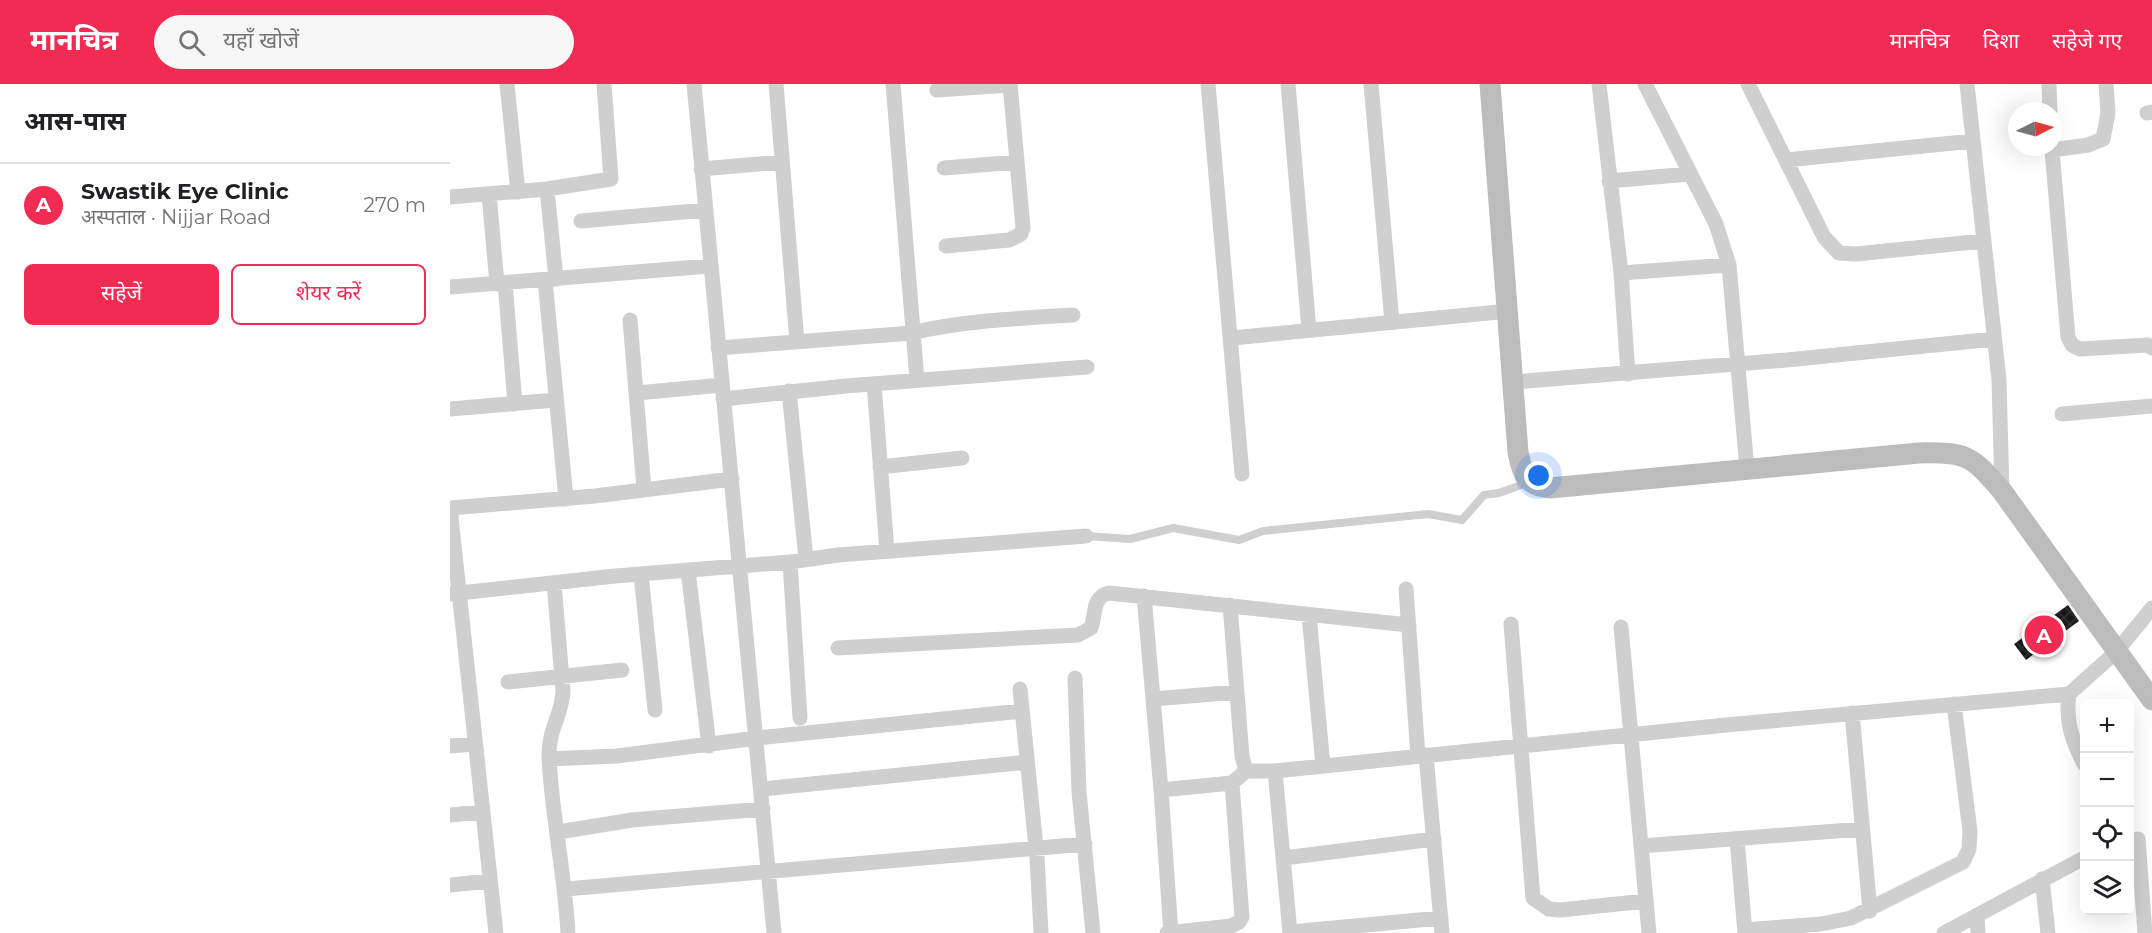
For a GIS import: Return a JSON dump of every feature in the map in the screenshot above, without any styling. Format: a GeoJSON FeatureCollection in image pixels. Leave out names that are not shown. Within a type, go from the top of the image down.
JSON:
{"type":"FeatureCollection","features":[{"type":"Feature","properties":{"kind":"street"},"geometry":{"type":"LineString","coordinates":[[507,84],[518,192]]}},
{"type":"Feature","properties":{"kind":"street"},"geometry":{"type":"LineString","coordinates":[[450,197],[547,189],[611,179],[604,84]]}},
{"type":"Feature","properties":{"kind":"street"},"geometry":{"type":"LineString","coordinates":[[694,84],[774,933]]}},
{"type":"Feature","properties":{"kind":"street"},"geometry":{"type":"LineString","coordinates":[[776,84],[797,342]]}},
{"type":"Feature","properties":{"kind":"street"},"geometry":{"type":"LineString","coordinates":[[893,84],[917,380]]}},
{"type":"Feature","properties":{"kind":"street"},"geometry":{"type":"LineString","coordinates":[[1208,84],[1232,338],[1242,474]]}},
{"type":"Feature","properties":{"kind":"street"},"geometry":{"type":"LineString","coordinates":[[1288,84],[1309,330]]}},
{"type":"Feature","properties":{"kind":"street"},"geometry":{"type":"LineString","coordinates":[[1371,84],[1392,322]]}},
{"type":"Feature","properties":{"kind":"street"},"geometry":{"type":"LineString","coordinates":[[1490,84],[1518,452],[1521,471],[1529,483],[1537,487],[1550,488],[1944,452],[1963,454],[1978,463],[2002,491],[2152,700]]}},
{"type":"Feature","properties":{"kind":"street"},"geometry":{"type":"LineString","coordinates":[[1599,84],[1621,273],[1628,374]]}},
{"type":"Feature","properties":{"kind":"street"},"geometry":{"type":"LineString","coordinates":[[1645,84],[1716,224],[1729,265],[1747,469]]}},
{"type":"Feature","properties":{"kind":"street"},"geometry":{"type":"LineString","coordinates":[[1748,84],[1815,220],[1831,246],[1839,253],[1856,254],[1983,241]]}},
{"type":"Feature","properties":{"kind":"street"},"geometry":{"type":"LineString","coordinates":[[1967,84],[1999,380],[2002,491]]}},
{"type":"Feature","properties":{"kind":"street"},"geometry":{"type":"LineString","coordinates":[[2049,84],[2050,102]]}},
{"type":"Feature","properties":{"kind":"street"},"geometry":{"type":"LineString","coordinates":[[2062,147],[2088,146],[2103,138],[2108,113],[2106,84]]}},
{"type":"Feature","properties":{"kind":"street"},"geometry":{"type":"LineString","coordinates":[[937,90],[1010,85],[1023,228],[1021,234],[1009,240],[946,246]]}},
{"type":"Feature","properties":{"kind":"street"},"geometry":{"type":"LineString","coordinates":[[1786,160],[1973,141]]}},
{"type":"Feature","properties":{"kind":"street"},"geometry":{"type":"LineString","coordinates":[[2053,156],[2068,338],[2072,345],[2080,349],[2148,345],[2152,348]]}},
{"type":"Feature","properties":{"kind":"street"},"geometry":{"type":"LineString","coordinates":[[701,170],[782,162]]}},
{"type":"Feature","properties":{"kind":"street"},"geometry":{"type":"LineString","coordinates":[[944,168],[1017,162]]}},
{"type":"Feature","properties":{"kind":"street"},"geometry":{"type":"LineString","coordinates":[[1609,181],[1689,174]]}},
{"type":"Feature","properties":{"kind":"street"},"geometry":{"type":"LineString","coordinates":[[547,189],[555,400],[566,499]]}},
{"type":"Feature","properties":{"kind":"street"},"geometry":{"type":"LineString","coordinates":[[489,194],[514,404]]}},
{"type":"Feature","properties":{"kind":"street"},"geometry":{"type":"LineString","coordinates":[[581,221],[706,210]]}},
{"type":"Feature","properties":{"kind":"street"},"geometry":{"type":"LineString","coordinates":[[1621,273],[1729,265]]}},
{"type":"Feature","properties":{"kind":"street"},"geometry":{"type":"LineString","coordinates":[[450,287],[710,266]]}},
{"type":"Feature","properties":{"kind":"street"},"geometry":{"type":"LineString","coordinates":[[1232,338],[1509,311]]}},
{"type":"Feature","properties":{"kind":"street"},"geometry":{"type":"LineString","coordinates":[[718,348],[912,333],[1015,319],[1073,315]]}},
{"type":"Feature","properties":{"kind":"street"},"geometry":{"type":"LineString","coordinates":[[630,320],[644,489]]}},
{"type":"Feature","properties":{"kind":"street"},"geometry":{"type":"LineString","coordinates":[[1513,382],[1628,374],[1994,339]]}},
{"type":"Feature","properties":{"kind":"street"},"geometry":{"type":"LineString","coordinates":[[637,393],[789,391],[1087,368]]}},
{"type":"Feature","properties":{"kind":"street"},"geometry":{"type":"LineString","coordinates":[[874,384],[887,551]]}},
{"type":"Feature","properties":{"kind":"street"},"geometry":{"type":"LineString","coordinates":[[789,391],[806,559]]}},
{"type":"Feature","properties":{"kind":"street"},"geometry":{"type":"LineString","coordinates":[[450,409],[555,400]]}},
{"type":"Feature","properties":{"kind":"street"},"geometry":{"type":"LineString","coordinates":[[2062,414],[2152,406]]}},
{"type":"Feature","properties":{"kind":"street"},"geometry":{"type":"LineString","coordinates":[[880,467],[962,458]]}},
{"type":"Feature","properties":{"kind":"street"},"geometry":{"type":"LineString","coordinates":[[496,933],[474,744],[457,662],[450,508],[566,499],[732,479]]}},
{"type":"Feature","properties":{"kind":"street"},"geometry":{"type":"LineString","coordinates":[[455,594],[887,551],[1086,536]]}},
{"type":"Feature","properties":{"kind":"street"},"geometry":{"type":"LineString","coordinates":[[790,562],[800,718]]}},
{"type":"Feature","properties":{"kind":"street"},"geometry":{"type":"LineString","coordinates":[[688,570],[709,746]]}},
{"type":"Feature","properties":{"kind":"street"},"geometry":{"type":"LineString","coordinates":[[641,574],[655,710]]}},
{"type":"Feature","properties":{"kind":"street"},"geometry":{"type":"LineString","coordinates":[[554,583],[563,676],[562,702],[551,731],[549,759],[566,889],[568,933]]}},
{"type":"Feature","properties":{"kind":"street"},"geometry":{"type":"LineString","coordinates":[[1275,771],[1290,932],[1442,925],[1434,839],[1422,756],[1406,589]]}},
{"type":"Feature","properties":{"kind":"street"},"geometry":{"type":"LineString","coordinates":[[838,648],[1078,635],[1091,628],[1097,601],[1101,595],[1144,596],[1409,625]]}},
{"type":"Feature","properties":{"kind":"street"},"geometry":{"type":"LineString","coordinates":[[1144,596],[1161,790],[1169,933],[1231,926],[1239,922],[1242,917],[1232,783]]}},
{"type":"Feature","properties":{"kind":"street"},"geometry":{"type":"LineString","coordinates":[[1230,605],[1242,756],[1246,771]]}},
{"type":"Feature","properties":{"kind":"street"},"geometry":{"type":"LineString","coordinates":[[1161,790],[1232,783],[1246,771],[1275,771],[2069,694],[2116,652],[2152,608]]}},
{"type":"Feature","properties":{"kind":"street"},"geometry":{"type":"LineString","coordinates":[[1309,615],[1323,766]]}},
{"type":"Feature","properties":{"kind":"street"},"geometry":{"type":"LineString","coordinates":[[1511,624],[1533,898],[1549,909],[1560,910],[1646,901]]}},
{"type":"Feature","properties":{"kind":"street"},"geometry":{"type":"LineString","coordinates":[[1621,627],[1649,933]]}},
{"type":"Feature","properties":{"kind":"street"},"geometry":{"type":"LineString","coordinates":[[508,682],[622,670]]}},
{"type":"Feature","properties":{"kind":"street"},"geometry":{"type":"LineString","coordinates":[[1075,678],[1093,933]]}},
{"type":"Feature","properties":{"kind":"street"},"geometry":{"type":"LineString","coordinates":[[1020,689],[1036,848],[1041,933]]}},
{"type":"Feature","properties":{"kind":"street"},"geometry":{"type":"LineString","coordinates":[[1153,699],[1237,692]]}},
{"type":"Feature","properties":{"kind":"street"},"geometry":{"type":"LineString","coordinates":[[2069,694],[2067,713],[2071,737],[2080,754]]}},
{"type":"Feature","properties":{"kind":"street"},"geometry":{"type":"LineString","coordinates":[[1737,839],[1745,931],[1829,922],[1870,911],[1952,869],[1963,862],[1966,856],[1970,831],[1954,704]]}},
{"type":"Feature","properties":{"kind":"street"},"geometry":{"type":"LineString","coordinates":[[549,759],[617,756],[709,746],[757,738],[1022,711]]}},
{"type":"Feature","properties":{"kind":"street"},"geometry":{"type":"LineString","coordinates":[[1852,714],[1870,911]]}},
{"type":"Feature","properties":{"kind":"street"},"geometry":{"type":"LineString","coordinates":[[450,746],[474,744]]}},
{"type":"Feature","properties":{"kind":"street"},"geometry":{"type":"LineString","coordinates":[[762,789],[1027,762]]}},
{"type":"Feature","properties":{"kind":"street"},"geometry":{"type":"LineString","coordinates":[[558,832],[621,822],[763,808]]}},
{"type":"Feature","properties":{"kind":"street"},"geometry":{"type":"LineString","coordinates":[[450,815],[481,812]]}},
{"type":"Feature","properties":{"kind":"street"},"geometry":{"type":"LineString","coordinates":[[1641,846],[1862,829]]}},
{"type":"Feature","properties":{"kind":"street"},"geometry":{"type":"LineString","coordinates":[[2140,838],[2145,933]]}},
{"type":"Feature","properties":{"kind":"street"},"geometry":{"type":"LineString","coordinates":[[1284,858],[1434,839]]}},
{"type":"Feature","properties":{"kind":"street"},"geometry":{"type":"LineString","coordinates":[[566,889],[1085,844]]}},
{"type":"Feature","properties":{"kind":"street"},"geometry":{"type":"LineString","coordinates":[[1944,933],[2080,860]]}},
{"type":"Feature","properties":{"kind":"street"},"geometry":{"type":"LineString","coordinates":[[2042,879],[2048,933]]}},
{"type":"Feature","properties":{"kind":"street"},"geometry":{"type":"LineString","coordinates":[[450,885],[490,881]]}},
{"type":"Feature","properties":{"kind":"street"},"geometry":{"type":"LineString","coordinates":[[1977,915],[1978,933]]}},
{"type":"Feature","properties":{"kind":"lane"},"geometry":{"type":"LineString","coordinates":[[1086,536],[1130,539],[1173,528],[1239,540],[1263,531],[1428,514],[1462,520],[1484,495],[1499,494],[1529,483]]}},
{"type":"Feature","properties":{"kind":"building"},"geometry":{"type":"Polygon","coordinates":[[[2068,605],[2079,621],[2026,660],[2014,644],[2068,605]]]}},
{"type":"Feature","properties":{"kind":"place","name":"Swastik Eye Clinic"},"geometry":{"type":"Point","coordinates":[2044,635]}}]}
